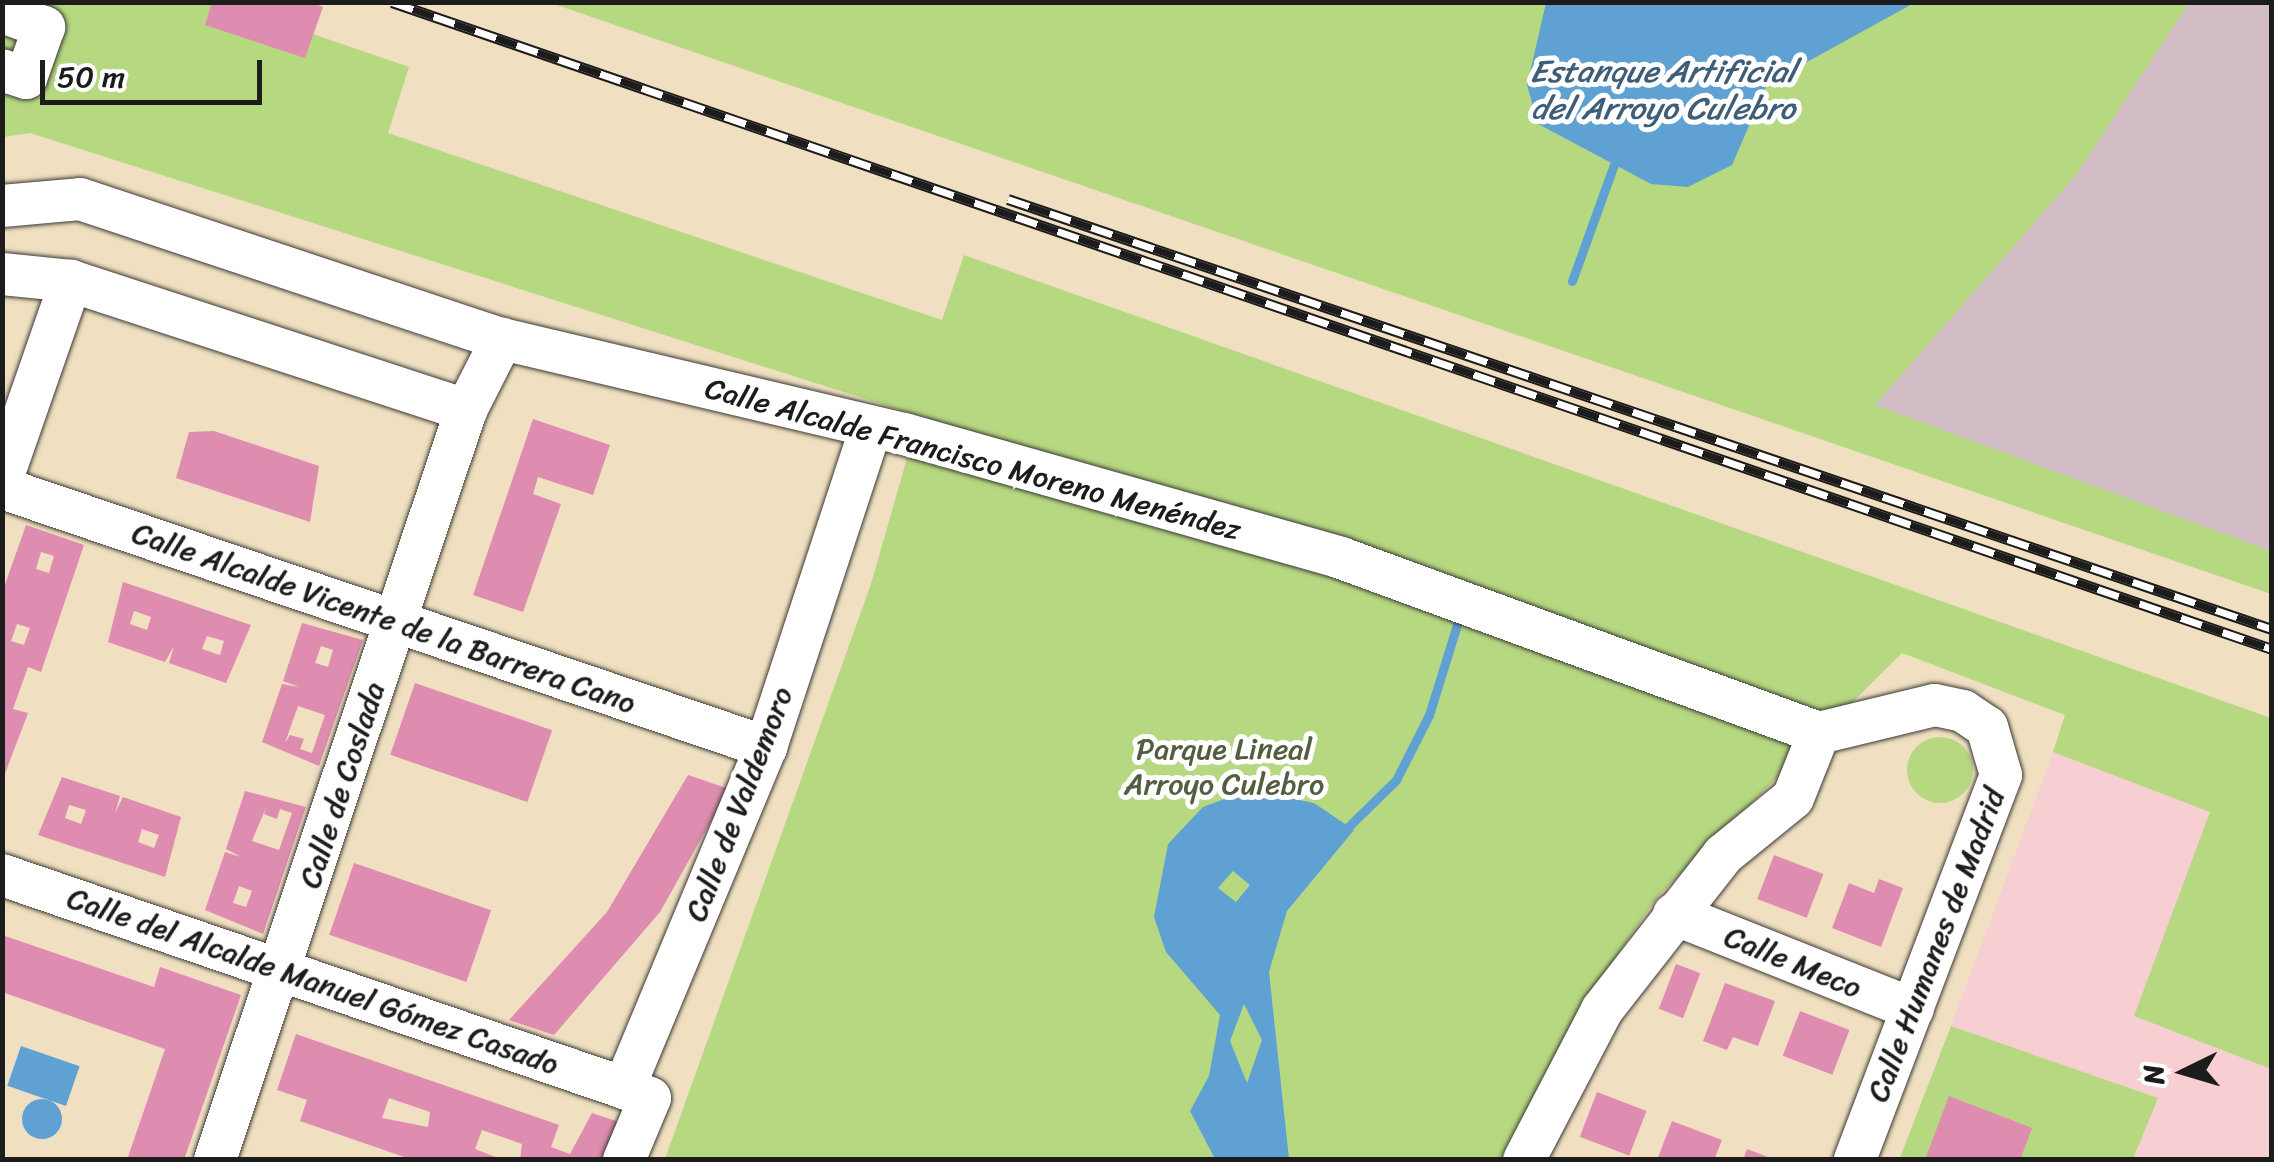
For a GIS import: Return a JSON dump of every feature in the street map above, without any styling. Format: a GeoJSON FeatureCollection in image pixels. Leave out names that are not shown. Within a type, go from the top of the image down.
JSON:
{"type":"FeatureCollection","features":[{"type":"Feature","properties":{"kind":"street"},"geometry":{"type":"LineString","coordinates":[[2,12],[44,27],[26,78],[2,70]]}},
{"type":"Feature","properties":{"kind":"street","name":"Calle Alcalde Francisco Moreno Menéndez"},"geometry":{"type":"LineString","coordinates":[[2,206],[80,200],[502,340],[871,427],[1341,558],[1820,733]]}},
{"type":"Feature","properties":{"kind":"street"},"geometry":{"type":"LineString","coordinates":[[2,274],[71,282],[466,410]]}},
{"type":"Feature","properties":{"kind":"street"},"geometry":{"type":"LineString","coordinates":[[2,478],[71,282]]}},
{"type":"Feature","properties":{"kind":"street","name":"Calle de Coslada"},"geometry":{"type":"LineString","coordinates":[[215,1160],[466,410],[502,340]]}},
{"type":"Feature","properties":{"kind":"street","name":"Calle de Valdemoro"},"geometry":{"type":"LineString","coordinates":[[624,1088],[766,747],[871,427]]}},
{"type":"Feature","properties":{"kind":"street","name":"Calle Alcalde Vicente de la Barrera Cano"},"geometry":{"type":"LineString","coordinates":[[2,488],[766,747]]}},
{"type":"Feature","properties":{"kind":"street","name":"Calle Humanes de Madrid"},"geometry":{"type":"LineString","coordinates":[[1820,733],[1935,705],[1986,727],[2000,774],[1855,1160]]}},
{"type":"Feature","properties":{"kind":"street"},"geometry":{"type":"LineString","coordinates":[[1524,1160],[1602,1010],[1723,855],[1794,798],[1820,733]]}},
{"type":"Feature","properties":{"kind":"street","name":"Calle del Alcalde Manuel Gómez Casado"},"geometry":{"type":"LineString","coordinates":[[2,875],[624,1088]]}},
{"type":"Feature","properties":{"kind":"street","name":"Calle Meco"},"geometry":{"type":"LineString","coordinates":[[1674,914],[1913,1010]]}},
{"type":"Feature","properties":{"kind":"street"},"geometry":{"type":"LineString","coordinates":[[624,1088],[650,1098],[624,1160]]}},
{"type":"Feature","properties":{"kind":"shaded area"},"geometry":{"type":"Polygon","coordinates":[[[2189,3],[2271,3],[2271,551],[1874,406],[2076,175],[2189,3]]]}},
{"type":"Feature","properties":{"kind":"shaded area"},"geometry":{"type":"Polygon","coordinates":[[[2053,752],[2211,812],[2135,1016],[2271,1069],[2271,1159],[2133,1159],[2157,1098],[1951,1026],[2053,752]]]}},
{"type":"Feature","properties":{"kind":"green space","name":"Parque Lineal Arroyo Culebro"},"geometry":{"type":"Polygon","coordinates":[[[2,3],[223,3],[409,67],[388,133],[942,320],[964,255],[2271,718],[2271,1069],[2134,1016],[2210,812],[2053,752],[2065,715],[1902,653],[1657,897],[1576,1015],[1504,1159],[665,1159],[871,584],[919,416],[30,133],[3,137],[2,3]]]}},
{"type":"Feature","properties":{"kind":"green space"},"geometry":{"type":"Polygon","coordinates":[[[551,3],[2189,3],[2076,175],[1875,405],[2271,551],[2271,594],[551,3]]]}},
{"type":"Feature","properties":{"kind":"green space"},"geometry":{"type":"Polygon","coordinates":[[[1940,737],[1963,747],[1973,770],[1963,793],[1940,803],[1917,793],[1907,770],[1917,747],[1940,737]]]}},
{"type":"Feature","properties":{"kind":"green space"},"geometry":{"type":"Polygon","coordinates":[[[1951,1026],[2158,1098],[2133,1159],[1899,1160],[1951,1026]]]}},
{"type":"Feature","properties":{"kind":"water","name":"Estanque Artificial del Arroyo Culebro"},"geometry":{"type":"Polygon","coordinates":[[[1546,2],[1914,3],[1767,84],[1732,165],[1688,187],[1651,184],[1538,124],[1527,85],[1546,2]]]}},
{"type":"Feature","properties":{"kind":"water"},"geometry":{"type":"Polygon","coordinates":[[[1249,790],[1314,803],[1354,830],[1287,911],[1269,972],[1289,1159],[1215,1159],[1190,1111],[1209,1076],[1220,1015],[1166,952],[1154,917],[1168,844],[1203,807],[1249,790]],[[1233,871],[1218,888],[1236,902],[1250,885],[1233,871]],[[1244,1004],[1230,1041],[1247,1083],[1262,1040],[1244,1004]]]}},
{"type":"Feature","properties":{"kind":"water"},"geometry":{"type":"Polygon","coordinates":[[[21,1046],[80,1066],[66,1106],[7,1086],[21,1046]]]}},
{"type":"Feature","properties":{"kind":"water"},"geometry":{"type":"Polygon","coordinates":[[[42,1099],[56,1105],[62,1119],[56,1133],[42,1139],[28,1133],[22,1119],[28,1105],[42,1099]]]}},
{"type":"Feature","properties":{"kind":"building"},"geometry":{"type":"Polygon","coordinates":[[[212,2],[310,2],[323,7],[305,58],[205,25],[212,2]]]}},
{"type":"Feature","properties":{"kind":"building"},"geometry":{"type":"Polygon","coordinates":[[[533,419],[610,445],[593,495],[538,477],[533,494],[561,504],[523,612],[473,595],[533,419]]]}},
{"type":"Feature","properties":{"kind":"building"},"geometry":{"type":"Polygon","coordinates":[[[214,431],[319,466],[310,522],[176,478],[189,432],[214,431]]]}},
{"type":"Feature","properties":{"kind":"building"},"geometry":{"type":"Polygon","coordinates":[[[26,525],[84,545],[41,672],[28,667],[13,709],[28,713],[3,779],[2,593],[26,525]],[[41,552],[36,569],[49,573],[54,556],[41,552]],[[17,624],[11,641],[24,645],[30,628],[17,624]]]}},
{"type":"Feature","properties":{"kind":"building"},"geometry":{"type":"Polygon","coordinates":[[[123,582],[251,625],[226,683],[169,663],[174,646],[165,662],[108,642],[123,582]],[[134,611],[130,624],[147,630],[151,617],[134,611]],[[207,636],[202,649],[220,655],[224,641],[207,636]]]}},
{"type":"Feature","properties":{"kind":"building"},"geometry":{"type":"Polygon","coordinates":[[[302,623],[363,640],[319,766],[262,742],[282,684],[299,687],[283,681],[302,623]],[[321,646],[315,663],[328,667],[333,650],[321,646]],[[298,706],[285,743],[290,735],[304,739],[300,749],[312,753],[325,715],[298,706]]]}},
{"type":"Feature","properties":{"kind":"building"},"geometry":{"type":"Polygon","coordinates":[[[415,683],[552,730],[527,802],[390,755],[415,683]]]}},
{"type":"Feature","properties":{"kind":"building"},"geometry":{"type":"Polygon","coordinates":[[[688,775],[729,789],[660,912],[554,1035],[509,1020],[607,912],[688,775]]]}},
{"type":"Feature","properties":{"kind":"building"},"geometry":{"type":"Polygon","coordinates":[[[62,777],[120,796],[115,813],[123,797],[181,817],[165,877],[38,835],[62,777]],[[69,805],[65,818],[81,824],[86,810],[69,805]],[[142,829],[138,842],[154,848],[159,835],[142,829]]]}},
{"type":"Feature","properties":{"kind":"building"},"geometry":{"type":"Polygon","coordinates":[[[245,791],[306,807],[263,934],[205,910],[225,852],[241,857],[226,849],[245,791]],[[267,805],[252,841],[279,850],[292,813],[280,809],[277,819],[264,814],[267,805]],[[239,886],[233,903],[246,907],[252,891],[239,886]]]}},
{"type":"Feature","properties":{"kind":"building"},"geometry":{"type":"Polygon","coordinates":[[[1774,855],[1823,874],[1807,918],[1757,899],[1774,855]]]}},
{"type":"Feature","properties":{"kind":"building"},"geometry":{"type":"Polygon","coordinates":[[[354,863],[491,910],[466,982],[329,935],[354,863]]]}},
{"type":"Feature","properties":{"kind":"building"},"geometry":{"type":"Polygon","coordinates":[[[1879,879],[1903,888],[1881,947],[1832,928],[1849,883],[1874,893],[1879,879]]]}},
{"type":"Feature","properties":{"kind":"building"},"geometry":{"type":"Polygon","coordinates":[[[2,935],[154,987],[160,967],[241,995],[184,1160],[127,1160],[165,1049],[2,992],[2,935]]]}},
{"type":"Feature","properties":{"kind":"building"},"geometry":{"type":"Polygon","coordinates":[[[1676,964],[1700,973],[1683,1018],[1659,1009],[1676,964]]]}},
{"type":"Feature","properties":{"kind":"building"},"geometry":{"type":"Polygon","coordinates":[[[1725,983],[1775,1001],[1758,1046],[1733,1037],[1727,1050],[1703,1041],[1725,983]]]}},
{"type":"Feature","properties":{"kind":"building"},"geometry":{"type":"Polygon","coordinates":[[[1800,1011],[1849,1030],[1832,1075],[1783,1056],[1800,1011]]]}},
{"type":"Feature","properties":{"kind":"building"},"geometry":{"type":"Polygon","coordinates":[[[296,1034],[559,1125],[551,1147],[570,1154],[592,1113],[619,1122],[607,1160],[520,1160],[522,1144],[482,1130],[475,1149],[503,1160],[413,1160],[300,1121],[307,1100],[277,1090],[296,1034]],[[389,1098],[382,1118],[428,1127],[430,1112],[389,1098]]]}},
{"type":"Feature","properties":{"kind":"building"},"geometry":{"type":"Polygon","coordinates":[[[1597,1092],[1646,1111],[1629,1156],[1580,1137],[1597,1092]]]}},
{"type":"Feature","properties":{"kind":"building"},"geometry":{"type":"Polygon","coordinates":[[[1949,1096],[2032,1128],[2020,1160],[1925,1160],[1949,1096]]]}},
{"type":"Feature","properties":{"kind":"building"},"geometry":{"type":"Polygon","coordinates":[[[1672,1121],[1722,1140],[1714,1160],[1657,1160],[1672,1121]]]}},
{"type":"Feature","properties":{"kind":"building"},"geometry":{"type":"Polygon","coordinates":[[[1747,1149],[1773,1159],[1773,1160],[1743,1160],[1747,1149]]]}},
{"type":"Feature","properties":{"kind":"waterway"},"geometry":{"type":"LineString","coordinates":[[1572,281],[1617,156]]}},
{"type":"Feature","properties":{"kind":"waterway"},"geometry":{"type":"LineString","coordinates":[[1342,833],[1396,780],[1429,715],[1459,618]]}},
{"type":"Feature","properties":{"kind":"railway"},"geometry":{"type":"LineString","coordinates":[[392,2],[2272,649]]}},
{"type":"Feature","properties":{"kind":"railway"},"geometry":{"type":"LineString","coordinates":[[1008,199],[2272,629]]}}]}
